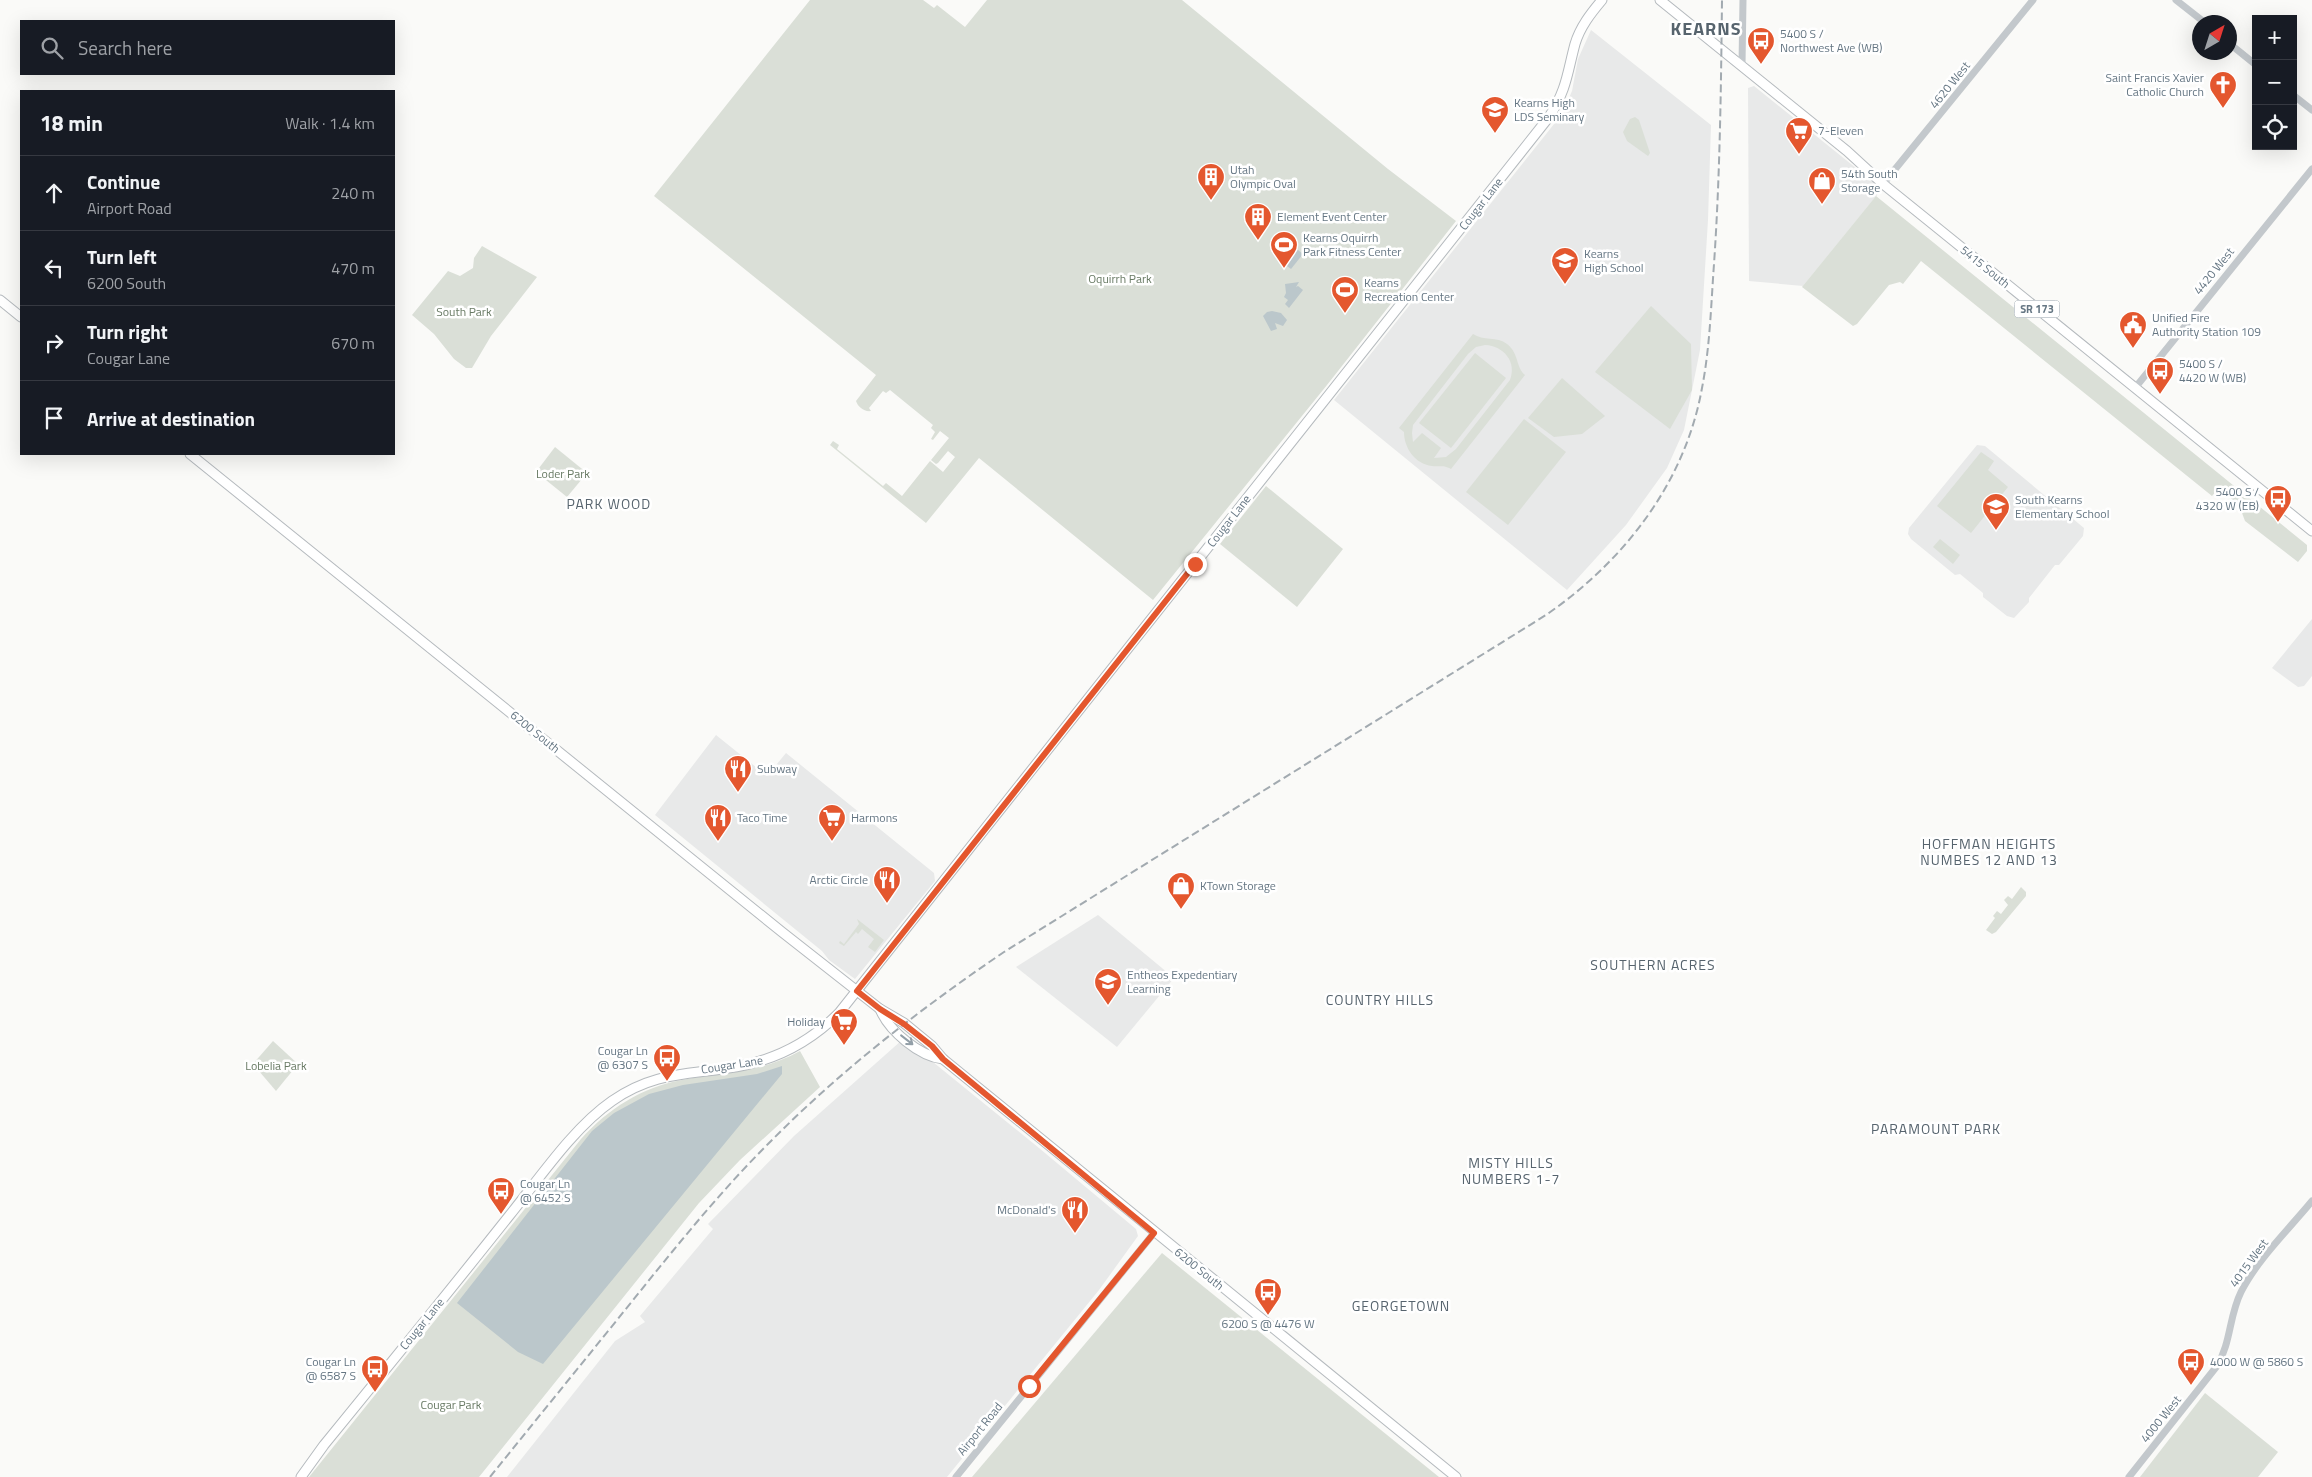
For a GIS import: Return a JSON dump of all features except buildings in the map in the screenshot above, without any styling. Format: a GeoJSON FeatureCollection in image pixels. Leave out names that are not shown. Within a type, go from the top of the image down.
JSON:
{"type":"FeatureCollection","features":[{"type":"Feature","properties":{"kind":"main road","name":"Cougar Lane"},"geometry":{"type":"LineString","coordinates":[[301,1477],[319,1451],[554,1161],[597,1113],[630,1091],[664,1077],[743,1065],[786,1051],[828,1024],[857,991],[1549,117],[1564,90],[1576,42],[1583,26],[1602,0]]}},
{"type":"Feature","properties":{"kind":"main road","name":"5415 South"},"geometry":{"type":"LineString","coordinates":[[1660,0],[1847,151],[1883,184],[2312,531]]}},
{"type":"Feature","properties":{"kind":"main road"},"geometry":{"type":"LineString","coordinates":[[0,300],[20,316]]}},
{"type":"Feature","properties":{"kind":"main road","name":"6200 South"},"geometry":{"type":"LineString","coordinates":[[191,455],[857,991],[932,1046],[943,1059],[1154,1233],[1456,1477]]}},
{"type":"Feature","properties":{"kind":"street"},"geometry":{"type":"LineString","coordinates":[[1742,66],[1744,0]]}},
{"type":"Feature","properties":{"kind":"street","name":"4620 West"},"geometry":{"type":"LineString","coordinates":[[1883,184],[2033,0]]}},
{"type":"Feature","properties":{"kind":"street"},"geometry":{"type":"LineString","coordinates":[[2176,0],[2195,15]]}},
{"type":"Feature","properties":{"kind":"street"},"geometry":{"type":"LineString","coordinates":[[2237,50],[2252,62]]}},
{"type":"Feature","properties":{"kind":"street"},"geometry":{"type":"LineString","coordinates":[[2297,98],[2312,110]]}},
{"type":"Feature","properties":{"kind":"street","name":"4420 West"},"geometry":{"type":"LineString","coordinates":[[2135,388],[2312,169]]}},
{"type":"Feature","properties":{"kind":"street","name":"4015 West"},"geometry":{"type":"LineString","coordinates":[[2211,1375],[2226,1350],[2240,1293],[2265,1258],[2312,1201]]}},
{"type":"Feature","properties":{"kind":"street","name":"Airport Road"},"geometry":{"type":"LineString","coordinates":[[956,1477],[1154,1233]]}},
{"type":"Feature","properties":{"kind":"street","name":"4000 West"},"geometry":{"type":"LineString","coordinates":[[2129,1477],[2211,1375]]}},
{"type":"Feature","properties":{"kind":"shaded area","name":"Kearns High School"},"geometry":{"type":"Polygon","coordinates":[[[1591,30],[1711,125],[1708,220],[1700,350],[1684,430],[1667,468],[1626,525],[1567,590],[1334,400],[1562,114],[1572,91],[1578,59],[1591,30]]]}},
{"type":"Feature","properties":{"kind":"shaded area"},"geometry":{"type":"Polygon","coordinates":[[[1754,86],[1882,189],[1803,286],[1749,281],[1748,88],[1754,86]]]}},
{"type":"Feature","properties":{"kind":"shaded area"},"geometry":{"type":"Polygon","coordinates":[[[1288,242],[1303,254],[1291,269],[1276,258],[1288,242]]]}},
{"type":"Feature","properties":{"kind":"shaded area"},"geometry":{"type":"Polygon","coordinates":[[[1299,282],[1296,287],[1298,286],[1303,290],[1289,308],[1285,304],[1288,300],[1284,297],[1286,293],[1285,284],[1299,282]]]}},
{"type":"Feature","properties":{"kind":"shaded area"},"geometry":{"type":"Polygon","coordinates":[[[1267,312],[1281,313],[1287,320],[1283,326],[1275,323],[1277,329],[1271,331],[1263,316],[1267,312]]]}},
{"type":"Feature","properties":{"kind":"shaded area","name":"South Kearns Elementary School"},"geometry":{"type":"Polygon","coordinates":[[[1977,445],[1985,446],[2084,528],[2083,536],[2059,565],[2055,565],[2029,598],[2029,602],[2014,618],[2007,616],[1983,597],[1983,593],[1960,574],[1955,575],[1911,539],[1908,534],[1909,528],[1977,445]]]}},
{"type":"Feature","properties":{"kind":"shaded area"},"geometry":{"type":"Polygon","coordinates":[[[2312,619],[2312,676],[2304,686],[2298,687],[2272,668],[2312,619]]]}},
{"type":"Feature","properties":{"kind":"shaded area"},"geometry":{"type":"Polygon","coordinates":[[[716,735],[767,776],[786,753],[934,873],[935,881],[855,979],[829,960],[822,951],[655,815],[716,735]]]}},
{"type":"Feature","properties":{"kind":"shaded area","name":"Entheos Expedentiary Learning"},"geometry":{"type":"Polygon","coordinates":[[[1098,915],[1174,978],[1117,1047],[1016,967],[1098,915]]]}},
{"type":"Feature","properties":{"kind":"shaded area"},"geometry":{"type":"Polygon","coordinates":[[[902,1040],[928,1058],[1039,1148],[1136,1229],[1138,1236],[1099,1290],[947,1477],[507,1477],[615,1341],[645,1322],[640,1316],[713,1229],[708,1224],[794,1136],[902,1040]]]}},
{"type":"Feature","properties":{"kind":"shaded area"},"geometry":{"type":"Polygon","coordinates":[[[782,1066],[782,1074],[543,1364],[518,1352],[457,1303],[592,1131],[614,1113],[649,1094],[683,1085],[757,1074],[782,1066]]]}},
{"type":"Feature","properties":{"kind":"green space","name":"Oquirrh Park"},"geometry":{"type":"Polygon","coordinates":[[[810,0],[923,0],[934,8],[937,5],[965,27],[987,0],[1182,0],[1388,169],[1456,221],[1327,385],[1153,600],[979,458],[926,523],[830,445],[833,441],[839,445],[837,449],[883,486],[886,483],[902,496],[930,461],[943,472],[955,457],[948,451],[938,463],[936,464],[931,460],[949,438],[940,431],[933,440],[931,439],[935,432],[931,428],[933,425],[890,390],[886,393],[883,391],[869,408],[871,411],[862,409],[856,401],[876,375],[654,196],[810,0]]]}},
{"type":"Feature","properties":{"kind":"green space"},"geometry":{"type":"Polygon","coordinates":[[[1635,117],[1639,120],[1650,153],[1648,156],[1627,141],[1623,132],[1630,119],[1635,117]]]}},
{"type":"Feature","properties":{"kind":"green space"},"geometry":{"type":"Polygon","coordinates":[[[1876,196],[2307,545],[2307,551],[2298,562],[2245,521],[2239,505],[2219,488],[2212,496],[1921,261],[1903,284],[1900,282],[1889,285],[1857,324],[1853,326],[1802,287],[1876,196]]]}},
{"type":"Feature","properties":{"kind":"green space","name":"South Park"},"geometry":{"type":"Polygon","coordinates":[[[482,246],[537,277],[491,336],[472,368],[466,368],[454,359],[434,334],[412,315],[448,271],[460,276],[473,268],[474,258],[482,246]]]}},
{"type":"Feature","properties":{"kind":"green space"},"geometry":{"type":"Polygon","coordinates":[[[1651,306],[1691,344],[1692,390],[1670,429],[1595,372],[1651,306]]]}},
{"type":"Feature","properties":{"kind":"green space"},"geometry":{"type":"Polygon","coordinates":[[[1473,334],[1499,340],[1507,344],[1514,352],[1525,375],[1451,469],[1426,465],[1416,459],[1408,449],[1404,432],[1399,428],[1473,334]],[[1492,346],[1476,347],[1468,354],[1413,425],[1413,442],[1422,433],[1441,448],[1434,458],[1446,457],[1456,449],[1510,380],[1512,367],[1510,361],[1503,352],[1492,346]]]}},
{"type":"Feature","properties":{"kind":"green space"},"geometry":{"type":"Polygon","coordinates":[[[1475,353],[1506,378],[1451,448],[1419,423],[1475,353]]]}},
{"type":"Feature","properties":{"kind":"green space"},"geometry":{"type":"Polygon","coordinates":[[[1562,378],[1605,416],[1582,434],[1554,437],[1528,418],[1562,378]]]}},
{"type":"Feature","properties":{"kind":"green space"},"geometry":{"type":"Polygon","coordinates":[[[1524,419],[1566,452],[1508,525],[1466,492],[1524,419]]]}},
{"type":"Feature","properties":{"kind":"green space","name":"Loder Park"},"geometry":{"type":"Polygon","coordinates":[[[555,447],[587,473],[567,497],[536,472],[555,447]]]}},
{"type":"Feature","properties":{"kind":"green space"},"geometry":{"type":"Polygon","coordinates":[[[1981,452],[1994,461],[1988,470],[2008,487],[1971,533],[1937,506],[1981,452]]]}},
{"type":"Feature","properties":{"kind":"green space"},"geometry":{"type":"Polygon","coordinates":[[[1266,486],[1343,549],[1297,607],[1220,544],[1266,486]]]}},
{"type":"Feature","properties":{"kind":"green space"},"geometry":{"type":"Polygon","coordinates":[[[1940,539],[1960,555],[1953,564],[1933,547],[1940,539]]]}},
{"type":"Feature","properties":{"kind":"green space"},"geometry":{"type":"Polygon","coordinates":[[[2021,887],[2026,892],[2026,896],[1996,932],[1992,934],[1986,930],[1995,918],[1993,916],[1997,911],[2001,914],[2008,905],[2004,900],[2008,896],[2012,899],[2021,887]]]}},
{"type":"Feature","properties":{"kind":"green space"},"geometry":{"type":"Polygon","coordinates":[[[857,919],[884,940],[875,952],[868,947],[874,939],[862,929],[858,934],[856,932],[844,946],[839,943],[840,941],[844,944],[859,924],[857,919]]]}},
{"type":"Feature","properties":{"kind":"green space","name":"Lobelia Park"},"geometry":{"type":"Polygon","coordinates":[[[273,1041],[298,1064],[276,1091],[253,1064],[273,1041]]]}},
{"type":"Feature","properties":{"kind":"green space","name":"Cougar Park"},"geometry":{"type":"Polygon","coordinates":[[[800,1051],[820,1087],[740,1160],[699,1203],[479,1477],[309,1477],[591,1128],[614,1109],[653,1088],[682,1080],[756,1068],[771,1064],[800,1051]]]}},
{"type":"Feature","properties":{"kind":"green space"},"geometry":{"type":"Polygon","coordinates":[[[1162,1253],[1439,1477],[972,1477],[1162,1253]]]}},
{"type":"Feature","properties":{"kind":"green space"},"geometry":{"type":"Polygon","coordinates":[[[2205,1393],[2278,1452],[2258,1477],[2140,1477],[2205,1393]]]}},
{"type":"Feature","properties":{"kind":"railway"},"geometry":{"type":"LineString","coordinates":[[490,1477],[712,1204],[795,1117],[881,1042],[1004,952],[1546,615],[1601,570],[1625,544],[1647,517],[1666,487],[1681,456],[1694,423],[1705,373],[1709,342],[1716,231],[1722,0]]}},
{"type":"Feature","properties":{"kind":"place","name":"5400 S / Northwest Ave (WB)"},"geometry":{"type":"Point","coordinates":[1761,65]}},
{"type":"Feature","properties":{"kind":"place","name":"Saint Francis Xavier Catholic Church"},"geometry":{"type":"Point","coordinates":[2223,109]}},
{"type":"Feature","properties":{"kind":"place","name":"Kearns High LDS Seminary"},"geometry":{"type":"Point","coordinates":[1495,134]}},
{"type":"Feature","properties":{"kind":"place","name":"7-Eleven"},"geometry":{"type":"Point","coordinates":[1799,155]}},
{"type":"Feature","properties":{"kind":"place","name":"Utah Olympic Oval"},"geometry":{"type":"Point","coordinates":[1211,201]}},
{"type":"Feature","properties":{"kind":"place","name":"54th South Storage"},"geometry":{"type":"Point","coordinates":[1822,205]}},
{"type":"Feature","properties":{"kind":"place","name":"Element Event Center"},"geometry":{"type":"Point","coordinates":[1258,241]}},
{"type":"Feature","properties":{"kind":"place","name":"Kearns Oquirrh Park Fitness Center"},"geometry":{"type":"Point","coordinates":[1284,269]}},
{"type":"Feature","properties":{"kind":"place","name":"Kearns High School"},"geometry":{"type":"Point","coordinates":[1565,285]}},
{"type":"Feature","properties":{"kind":"place","name":"Kearns Recreation Center"},"geometry":{"type":"Point","coordinates":[1345,314]}},
{"type":"Feature","properties":{"kind":"place","name":"Unified Fire Authority Station 109"},"geometry":{"type":"Point","coordinates":[2133,349]}},
{"type":"Feature","properties":{"kind":"place","name":"5400 S / 4420 W (WB)"},"geometry":{"type":"Point","coordinates":[2160,395]}},
{"type":"Feature","properties":{"kind":"place","name":"5400 S / 4320 W (EB)"},"geometry":{"type":"Point","coordinates":[2278,523]}},
{"type":"Feature","properties":{"kind":"place","name":"South Kearns Elementary School"},"geometry":{"type":"Point","coordinates":[1996,531]}},
{"type":"Feature","properties":{"kind":"place","name":"Subway"},"geometry":{"type":"Point","coordinates":[738,793]}},
{"type":"Feature","properties":{"kind":"place","name":"Taco Time"},"geometry":{"type":"Point","coordinates":[718,842]}},
{"type":"Feature","properties":{"kind":"place","name":"Harmons"},"geometry":{"type":"Point","coordinates":[832,842]}},
{"type":"Feature","properties":{"kind":"place","name":"Arctic Circle"},"geometry":{"type":"Point","coordinates":[887,904]}},
{"type":"Feature","properties":{"kind":"place","name":"KTown Storage"},"geometry":{"type":"Point","coordinates":[1181,910]}},
{"type":"Feature","properties":{"kind":"place","name":"Entheos Expedentiary Learning"},"geometry":{"type":"Point","coordinates":[1108,1006]}},
{"type":"Feature","properties":{"kind":"place","name":"Holiday"},"geometry":{"type":"Point","coordinates":[844,1046]}},
{"type":"Feature","properties":{"kind":"place","name":"Cougar Ln @ 6307 S"},"geometry":{"type":"Point","coordinates":[667,1082]}},
{"type":"Feature","properties":{"kind":"place","name":"Cougar Ln @ 6452 S"},"geometry":{"type":"Point","coordinates":[501,1215]}},
{"type":"Feature","properties":{"kind":"place","name":"McDonald's"},"geometry":{"type":"Point","coordinates":[1075,1234]}},
{"type":"Feature","properties":{"kind":"place","name":"6200 S @ 4476 W"},"geometry":{"type":"Point","coordinates":[1268,1316]}},
{"type":"Feature","properties":{"kind":"place","name":"4000 W @ 5860 S"},"geometry":{"type":"Point","coordinates":[2191,1386]}},
{"type":"Feature","properties":{"kind":"place","name":"Cougar Ln @ 6587 S"},"geometry":{"type":"Point","coordinates":[375,1393]}},
{"type":"Feature","properties":{"kind":"district","name":"KEARNS"},"geometry":{"type":"Point","coordinates":[1706,29]}},
{"type":"Feature","properties":{"kind":"district","name":"PARK WOOD"},"geometry":{"type":"Point","coordinates":[609,504]}},
{"type":"Feature","properties":{"kind":"district","name":"HOFFMAN HEIGHTS NUMBES 12 AND 13"},"geometry":{"type":"Point","coordinates":[1989,852]}},
{"type":"Feature","properties":{"kind":"district","name":"SOUTHERN ACRES"},"geometry":{"type":"Point","coordinates":[1653,965]}},
{"type":"Feature","properties":{"kind":"district","name":"COUNTRY HILLS"},"geometry":{"type":"Point","coordinates":[1380,1000]}},
{"type":"Feature","properties":{"kind":"district","name":"PARAMOUNT PARK"},"geometry":{"type":"Point","coordinates":[1936,1129]}},
{"type":"Feature","properties":{"kind":"district","name":"MISTY HILLS NUMBERS 1-7"},"geometry":{"type":"Point","coordinates":[1511,1172]}},
{"type":"Feature","properties":{"kind":"district","name":"GEORGETOWN"},"geometry":{"type":"Point","coordinates":[1401,1306]}},
{"type":"Feature","properties":{"kind":"route"},"geometry":{"type":"LineString","coordinates":[[1029,1386],[1154,1233],[943,1059],[927,1042],[857,991],[1195,564]]}}]}
